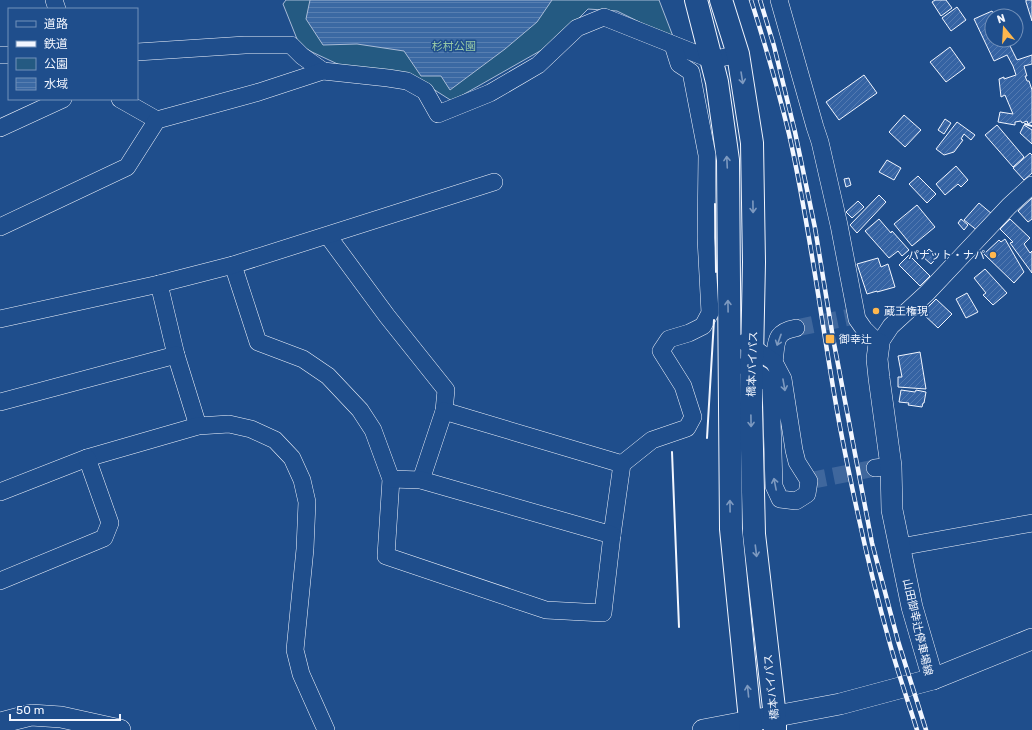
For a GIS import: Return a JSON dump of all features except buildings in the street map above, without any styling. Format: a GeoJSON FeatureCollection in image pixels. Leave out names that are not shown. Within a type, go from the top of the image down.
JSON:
{"type":"FeatureCollection","features":[{"type":"Feature","properties":{"kind":"highway","name":"橋本バイパス"},"geometry":{"type":"LineString","coordinates":[[696,0],[717,82],[728,160],[731,529],[751,725]]}},
{"type":"Feature","properties":{"kind":"highway","name":"橋本バイパス"},"geometry":{"type":"LineString","coordinates":[[721,0],[738,54],[752,143],[754,262],[751,407],[754,534],[775,723]]}},
{"type":"Feature","properties":{"kind":"main road","name":"山田御幸辻停車場線"},"geometry":{"type":"LineString","coordinates":[[703,730],[775,723],[933,679],[912,606],[883,467],[877,359],[879,344]]}},
{"type":"Feature","properties":{"kind":"main road"},"geometry":{"type":"LineString","coordinates":[[933,679],[1032,639]]}},
{"type":"Feature","properties":{"kind":"main road"},"geometry":{"type":"LineString","coordinates":[[0,723],[31,715],[61,717],[120,730]]}},
{"type":"Feature","properties":{"kind":"street"},"geometry":{"type":"LineString","coordinates":[[779,0],[820,142],[839,225],[854,318],[879,344],[891,326],[927,293],[1009,206],[1032,185]]}},
{"type":"Feature","properties":{"kind":"street"},"geometry":{"type":"LineString","coordinates":[[0,227],[127,168],[157,120],[259,92],[323,71],[407,81],[425,91],[438,114],[490,93],[538,65],[577,28],[604,17],[712,60],[738,54]]}},
{"type":"Feature","properties":{"kind":"street"},"geometry":{"type":"LineString","coordinates":[[138,52],[245,45],[291,45],[302,56],[323,71]]}},
{"type":"Feature","properties":{"kind":"street"},"geometry":{"type":"LineString","coordinates":[[233,265],[258,342],[303,359],[328,376],[360,410],[373,430],[391,479],[386,556],[546,610],[603,613],[622,464],[652,440],[686,428],[693,417],[683,386],[661,351],[669,339],[703,326],[710,313],[706,238],[707,155],[691,72],[679,64],[673,45]]}},
{"type":"Feature","properties":{"kind":"street"},"geometry":{"type":"LineString","coordinates":[[0,128],[61,100]]}},
{"type":"Feature","properties":{"kind":"street"},"geometry":{"type":"LineString","coordinates":[[122,100],[157,120]]}},
{"type":"Feature","properties":{"kind":"street"},"geometry":{"type":"LineString","coordinates":[[0,320],[159,284],[233,265],[494,182]]}},
{"type":"Feature","properties":{"kind":"street"},"geometry":{"type":"LineString","coordinates":[[328,236],[387,316],[446,390],[444,411],[421,480]]}},
{"type":"Feature","properties":{"kind":"street"},"geometry":{"type":"LineString","coordinates":[[159,284],[176,355],[198,426]]}},
{"type":"Feature","properties":{"kind":"street"},"geometry":{"type":"LineString","coordinates":[[774,362],[776,344],[780,335],[785,330],[796,328]]}},
{"type":"Feature","properties":{"kind":"street"},"geometry":{"type":"LineString","coordinates":[[729,330],[774,362],[783,379],[797,462],[809,481],[807,494],[796,501],[780,498],[774,486],[771,386],[760,375],[730,358]]}},
{"type":"Feature","properties":{"kind":"street"},"geometry":{"type":"LineString","coordinates":[[0,402],[176,355]]}},
{"type":"Feature","properties":{"kind":"street"},"geometry":{"type":"LineString","coordinates":[[444,411],[622,464]]}},
{"type":"Feature","properties":{"kind":"street"},"geometry":{"type":"LineString","coordinates":[[0,492],[88,458],[198,426],[229,424],[251,429],[275,440],[292,458],[302,480],[306,502],[305,549],[295,650],[301,674],[326,730]]}},
{"type":"Feature","properties":{"kind":"street"},"geometry":{"type":"LineString","coordinates":[[0,581],[104,538],[110,523],[88,458]]}},
{"type":"Feature","properties":{"kind":"street"},"geometry":{"type":"LineString","coordinates":[[391,479],[421,480],[612,535]]}},
{"type":"Feature","properties":{"kind":"street"},"geometry":{"type":"LineString","coordinates":[[900,547],[1032,523]]}},
{"type":"Feature","properties":{"kind":"green space","name":"杉村公園"},"geometry":{"type":"Polygon","coordinates":[[[286,0],[659,0],[674,39],[617,11],[588,9],[554,43],[452,101],[411,75],[344,67],[312,52],[299,44],[283,4],[286,0]]]}},
{"type":"Feature","properties":{"kind":"water","name":"杉村公園"},"geometry":{"type":"Polygon","coordinates":[[[310,0],[552,0],[537,22],[505,49],[450,90],[441,76],[421,76],[404,51],[357,44],[323,45],[306,19],[310,0]]]}},
{"type":"Feature","properties":{"kind":"tunnel"},"geometry":{"type":"LineString","coordinates":[[796,328],[850,317]]}},
{"type":"Feature","properties":{"kind":"tunnel"},"geometry":{"type":"LineString","coordinates":[[809,481],[875,468]]}},
{"type":"Feature","properties":{"kind":"railway"},"geometry":{"type":"LineString","coordinates":[[751,0],[780,100],[797,170],[840,427],[863,536],[890,644],[917,730]]}},
{"type":"Feature","properties":{"kind":"railway"},"geometry":{"type":"LineString","coordinates":[[760,0],[774,46],[795,132],[815,228],[833,338],[872,543],[898,641],[926,730]]}},
{"type":"Feature","properties":{"kind":"wall"},"geometry":{"type":"LineString","coordinates":[[1025,124],[1032,126]]}},
{"type":"Feature","properties":{"kind":"wall"},"geometry":{"type":"LineString","coordinates":[[715,204],[716,272]]}},
{"type":"Feature","properties":{"kind":"wall"},"geometry":{"type":"LineString","coordinates":[[707,438],[714,320]]}},
{"type":"Feature","properties":{"kind":"wall"},"geometry":{"type":"LineString","coordinates":[[672,452],[679,627]]}},
{"type":"Feature","properties":{"kind":"place","name":"パナット・ナパ"},"geometry":{"type":"Point","coordinates":[993,255]}},
{"type":"Feature","properties":{"kind":"place","name":"蔵王権現"},"geometry":{"type":"Point","coordinates":[876,311]}},
{"type":"Feature","properties":{"kind":"place","name":"御幸辻"},"geometry":{"type":"Point","coordinates":[830,339]}}]}
